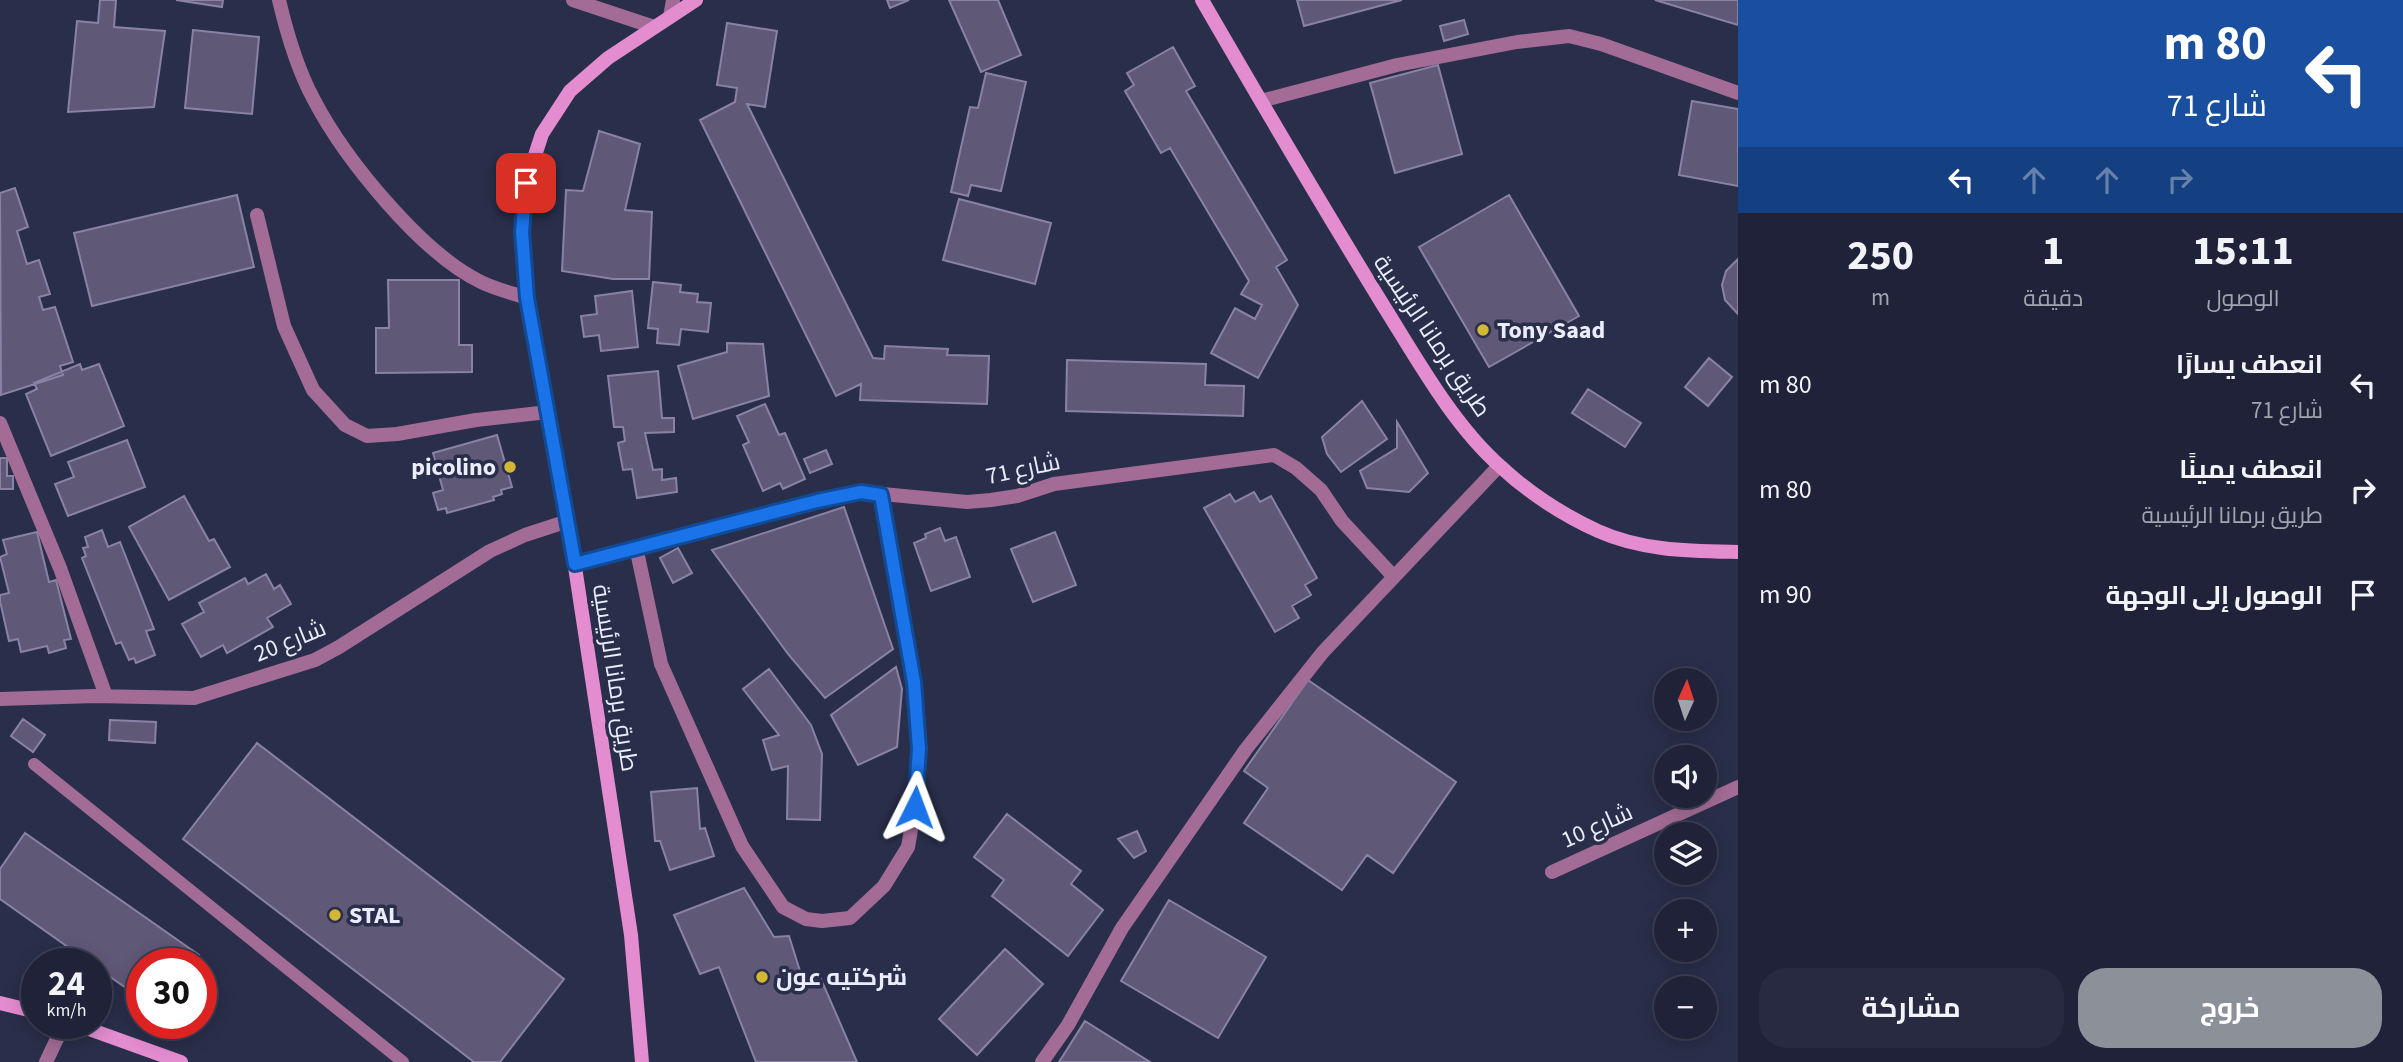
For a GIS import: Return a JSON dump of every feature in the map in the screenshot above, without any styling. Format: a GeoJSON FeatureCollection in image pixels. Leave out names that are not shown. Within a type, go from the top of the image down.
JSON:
{"type":"FeatureCollection","features":[{"type":"Feature","properties":{"kind":"main road","name":"طريق برمانا الرئيسية"},"geometry":{"type":"LineString","coordinates":[[642,1062],[631,935],[568,521],[527,298],[522,232],[526,183],[542,134],[570,91],[608,58],[696,0]]}},
{"type":"Feature","properties":{"kind":"main road","name":"طريق برمانا الرئيسية"},"geometry":{"type":"LineString","coordinates":[[1202,0],[1318,200],[1399,332],[1460,423],[1499,466],[1556,509],[1599,532],[1641,545],[1688,551],[1738,552]]}},
{"type":"Feature","properties":{"kind":"main road"},"geometry":{"type":"LineString","coordinates":[[0,1003],[21,1008]]}},
{"type":"Feature","properties":{"kind":"main road"},"geometry":{"type":"LineString","coordinates":[[112,1037],[181,1062]]}},
{"type":"Feature","properties":{"kind":"street"},"geometry":{"type":"LineString","coordinates":[[279,0],[292,49],[314,100],[352,157],[401,219],[436,252],[481,282],[527,298]]}},
{"type":"Feature","properties":{"kind":"street"},"geometry":{"type":"LineString","coordinates":[[573,0],[654,27]]}},
{"type":"Feature","properties":{"kind":"street"},"geometry":{"type":"LineString","coordinates":[[670,17],[673,0]]}},
{"type":"Feature","properties":{"kind":"street"},"geometry":{"type":"LineString","coordinates":[[1261,101],[1397,65],[1517,42],[1569,36],[1601,44],[1738,93]]}},
{"type":"Feature","properties":{"kind":"street"},"geometry":{"type":"LineString","coordinates":[[257,215],[284,326],[313,390],[345,425],[367,436],[548,412]]}},
{"type":"Feature","properties":{"kind":"street"},"geometry":{"type":"LineString","coordinates":[[0,423],[60,568],[106,696]]}},
{"type":"Feature","properties":{"kind":"street","name":"شارع 71"},"geometry":{"type":"LineString","coordinates":[[575,564],[861,492],[967,502],[991,500],[1017,496],[1054,484],[1274,456],[1296,468],[1321,490],[1342,521],[1394,577]]}},
{"type":"Feature","properties":{"kind":"street"},"geometry":{"type":"LineString","coordinates":[[1042,1062],[1068,1025],[1122,928],[1246,750],[1323,652],[1499,466]]}},
{"type":"Feature","properties":{"kind":"street"},"geometry":{"type":"LineString","coordinates":[[636,547],[661,664],[742,846],[783,907],[806,919],[822,921],[850,918],[884,886],[908,847],[915,807],[919,749],[914,682],[881,495]]}},
{"type":"Feature","properties":{"kind":"street","name":"شارع 20"},"geometry":{"type":"LineString","coordinates":[[0,699],[106,696],[194,698],[315,660],[339,648],[490,551],[525,535],[568,521]]}},
{"type":"Feature","properties":{"kind":"street","name":"شارع 10"},"geometry":{"type":"LineString","coordinates":[[1552,872],[1738,787]]}},
{"type":"Feature","properties":{"kind":"street"},"geometry":{"type":"LineString","coordinates":[[46,1062],[57,1039]]}},
{"type":"Feature","properties":{"kind":"lane"},"geometry":{"type":"LineString","coordinates":[[34,764],[403,1062]]}},
{"type":"Feature","properties":{"kind":"building"},"geometry":{"type":"Polygon","coordinates":[[[100,0],[116,0],[114,27],[165,31],[154,107],[68,112],[77,21],[98,23],[100,0]]]}},
{"type":"Feature","properties":{"kind":"building"},"geometry":{"type":"Polygon","coordinates":[[[176,0],[223,0],[222,7],[176,0]]]}},
{"type":"Feature","properties":{"kind":"building"},"geometry":{"type":"Polygon","coordinates":[[[887,0],[909,0],[890,8],[887,0]]]}},
{"type":"Feature","properties":{"kind":"building"},"geometry":{"type":"Polygon","coordinates":[[[949,0],[998,0],[1021,55],[981,72],[949,0]]]}},
{"type":"Feature","properties":{"kind":"building"},"geometry":{"type":"Polygon","coordinates":[[[1297,0],[1402,0],[1304,26],[1297,0]]]}},
{"type":"Feature","properties":{"kind":"building"},"geometry":{"type":"Polygon","coordinates":[[[1655,0],[1738,0],[1738,25],[1655,0]]]}},
{"type":"Feature","properties":{"kind":"building"},"geometry":{"type":"Polygon","coordinates":[[[1464,20],[1468,34],[1444,41],[1440,26],[1464,20]]]}},
{"type":"Feature","properties":{"kind":"building"},"geometry":{"type":"Polygon","coordinates":[[[727,23],[777,31],[765,107],[747,104],[873,358],[884,359],[885,346],[948,349],[947,355],[989,356],[987,404],[860,400],[861,384],[836,396],[700,120],[735,102],[737,88],[717,85],[727,23]]]}},
{"type":"Feature","properties":{"kind":"building"},"geometry":{"type":"Polygon","coordinates":[[[193,30],[259,37],[252,114],[185,108],[193,30]]]}},
{"type":"Feature","properties":{"kind":"building"},"geometry":{"type":"Polygon","coordinates":[[[1173,47],[1195,86],[1186,91],[1287,260],[1276,267],[1298,305],[1258,378],[1211,353],[1235,308],[1255,319],[1262,305],[1241,294],[1249,281],[1170,148],[1161,153],[1125,91],[1134,85],[1127,73],[1173,47]]]}},
{"type":"Feature","properties":{"kind":"building"},"geometry":{"type":"Polygon","coordinates":[[[1438,65],[1462,154],[1395,173],[1370,83],[1438,65]]]}},
{"type":"Feature","properties":{"kind":"building"},"geometry":{"type":"Polygon","coordinates":[[[986,73],[1026,82],[1001,191],[971,185],[968,196],[951,192],[970,107],[978,108],[986,73]]]}},
{"type":"Feature","properties":{"kind":"building"},"geometry":{"type":"Polygon","coordinates":[[[1692,101],[1738,109],[1738,186],[1679,175],[1692,101]]]}},
{"type":"Feature","properties":{"kind":"building"},"geometry":{"type":"Polygon","coordinates":[[[599,131],[640,144],[625,210],[652,212],[649,279],[613,279],[562,271],[566,190],[583,191],[599,131]]]}},
{"type":"Feature","properties":{"kind":"building"},"geometry":{"type":"Polygon","coordinates":[[[15,188],[28,227],[17,231],[27,264],[39,260],[50,294],[39,297],[43,310],[55,307],[73,362],[60,366],[63,375],[1,395],[0,193],[15,188]]]}},
{"type":"Feature","properties":{"kind":"building"},"geometry":{"type":"Polygon","coordinates":[[[237,195],[254,267],[92,306],[74,233],[237,195]]]}},
{"type":"Feature","properties":{"kind":"building"},"geometry":{"type":"Polygon","coordinates":[[[1509,195],[1579,316],[1489,367],[1419,247],[1509,195]]]}},
{"type":"Feature","properties":{"kind":"building"},"geometry":{"type":"Polygon","coordinates":[[[959,199],[1051,223],[1035,284],[943,260],[959,199]]]}},
{"type":"Feature","properties":{"kind":"building"},"geometry":{"type":"Polygon","coordinates":[[[1738,259],[1738,314],[1725,300],[1722,285],[1726,271],[1738,259]]]}},
{"type":"Feature","properties":{"kind":"building"},"geometry":{"type":"Polygon","coordinates":[[[388,280],[459,280],[459,345],[472,345],[472,372],[376,373],[376,328],[389,328],[388,280]]]}},
{"type":"Feature","properties":{"kind":"building"},"geometry":{"type":"Polygon","coordinates":[[[653,282],[681,285],[680,292],[698,294],[697,302],[711,303],[708,332],[681,329],[679,345],[657,343],[658,329],[648,328],[653,282]]]}},
{"type":"Feature","properties":{"kind":"building"},"geometry":{"type":"Polygon","coordinates":[[[632,291],[638,347],[601,351],[599,335],[584,337],[581,316],[597,314],[595,296],[632,291]]]}},
{"type":"Feature","properties":{"kind":"building"},"geometry":{"type":"Polygon","coordinates":[[[727,343],[763,344],[769,396],[693,419],[678,366],[727,352],[727,343]]]}},
{"type":"Feature","properties":{"kind":"building"},"geometry":{"type":"Polygon","coordinates":[[[1709,358],[1732,377],[1708,406],[1685,387],[1709,358]]]}},
{"type":"Feature","properties":{"kind":"building"},"geometry":{"type":"Polygon","coordinates":[[[1067,360],[1206,364],[1205,385],[1244,386],[1243,416],[1066,411],[1067,360]]]}},
{"type":"Feature","properties":{"kind":"building"},"geometry":{"type":"Polygon","coordinates":[[[80,364],[82,370],[99,364],[124,426],[51,456],[26,394],[37,389],[34,383],[80,364]]]}},
{"type":"Feature","properties":{"kind":"building"},"geometry":{"type":"Polygon","coordinates":[[[658,371],[662,418],[674,418],[674,432],[645,433],[653,470],[662,469],[662,480],[676,478],[677,492],[637,498],[632,469],[623,470],[618,443],[625,441],[623,427],[614,427],[608,376],[658,371]]]}},
{"type":"Feature","properties":{"kind":"building"},"geometry":{"type":"Polygon","coordinates":[[[1588,389],[1641,423],[1625,447],[1572,413],[1588,389]]]}},
{"type":"Feature","properties":{"kind":"building"},"geometry":{"type":"Polygon","coordinates":[[[1362,401],[1387,439],[1341,472],[1327,454],[1322,437],[1362,401]]]}},
{"type":"Feature","properties":{"kind":"building"},"geometry":{"type":"Polygon","coordinates":[[[765,404],[779,435],[785,433],[805,479],[783,489],[780,483],[763,491],[743,445],[749,442],[737,416],[765,404]]]}},
{"type":"Feature","properties":{"kind":"building"},"geometry":{"type":"Polygon","coordinates":[[[1397,422],[1428,473],[1409,492],[1367,488],[1360,471],[1397,448],[1397,422]]]}},
{"type":"Feature","properties":{"kind":"building"},"geometry":{"type":"Polygon","coordinates":[[[497,435],[512,487],[501,490],[502,494],[493,497],[494,500],[447,513],[446,508],[438,510],[433,493],[443,490],[433,453],[497,435]]]}},
{"type":"Feature","properties":{"kind":"building"},"geometry":{"type":"Polygon","coordinates":[[[127,440],[145,487],[68,516],[55,484],[74,477],[68,462],[127,440]]]}},
{"type":"Feature","properties":{"kind":"building"},"geometry":{"type":"Polygon","coordinates":[[[826,450],[832,464],[810,473],[804,459],[826,450]]]}},
{"type":"Feature","properties":{"kind":"building"},"geometry":{"type":"Polygon","coordinates":[[[0,458],[7,458],[7,476],[13,476],[13,489],[0,489],[0,458]]]}},
{"type":"Feature","properties":{"kind":"building"},"geometry":{"type":"Polygon","coordinates":[[[1254,492],[1260,502],[1271,496],[1317,578],[1305,585],[1311,595],[1292,606],[1299,618],[1275,632],[1204,508],[1230,494],[1235,502],[1254,492]]]}},
{"type":"Feature","properties":{"kind":"building"},"geometry":{"type":"Polygon","coordinates":[[[184,496],[209,541],[214,539],[230,567],[169,600],[129,527],[184,496]]]}},
{"type":"Feature","properties":{"kind":"building"},"geometry":{"type":"Polygon","coordinates":[[[844,507],[893,649],[825,698],[788,654],[712,550],[844,507]]]}},
{"type":"Feature","properties":{"kind":"building"},"geometry":{"type":"Polygon","coordinates":[[[940,528],[945,541],[956,537],[970,577],[931,591],[914,543],[926,538],[925,534],[940,528]]]}},
{"type":"Feature","properties":{"kind":"building"},"geometry":{"type":"Polygon","coordinates":[[[102,530],[108,547],[120,542],[154,629],[146,631],[155,655],[136,663],[134,658],[129,660],[121,642],[116,644],[82,558],[86,556],[83,548],[88,547],[85,537],[102,530]]]}},
{"type":"Feature","properties":{"kind":"building"},"geometry":{"type":"Polygon","coordinates":[[[37,532],[49,582],[56,580],[71,639],[64,640],[66,648],[49,653],[47,646],[21,652],[18,639],[9,641],[0,601],[0,595],[9,593],[0,557],[7,554],[3,540],[37,532]]]}},
{"type":"Feature","properties":{"kind":"building"},"geometry":{"type":"Polygon","coordinates":[[[1055,532],[1076,585],[1033,602],[1011,549],[1055,532]]]}},
{"type":"Feature","properties":{"kind":"building"},"geometry":{"type":"Polygon","coordinates":[[[678,548],[692,573],[673,583],[660,558],[678,548]]]}},
{"type":"Feature","properties":{"kind":"building"},"geometry":{"type":"Polygon","coordinates":[[[266,574],[274,589],[280,585],[291,604],[267,618],[273,627],[227,653],[223,645],[201,657],[182,624],[204,612],[199,603],[245,578],[248,584],[266,574]]]}},
{"type":"Feature","properties":{"kind":"building"},"geometry":{"type":"Polygon","coordinates":[[[896,667],[902,689],[897,747],[858,765],[831,715],[896,667]]]}},
{"type":"Feature","properties":{"kind":"building"},"geometry":{"type":"Polygon","coordinates":[[[769,669],[811,725],[822,754],[820,820],[787,819],[788,766],[772,770],[763,740],[779,735],[743,689],[769,669]]]}},
{"type":"Feature","properties":{"kind":"building"},"geometry":{"type":"Polygon","coordinates":[[[1308,680],[1456,782],[1393,873],[1367,855],[1342,890],[1244,823],[1268,788],[1244,771],[1308,680]]]}},
{"type":"Feature","properties":{"kind":"building"},"geometry":{"type":"Polygon","coordinates":[[[23,719],[45,735],[33,752],[11,736],[23,719]]]}},
{"type":"Feature","properties":{"kind":"building"},"geometry":{"type":"Polygon","coordinates":[[[110,720],[156,722],[155,743],[109,740],[110,720]]]}},
{"type":"Feature","properties":{"kind":"building"},"geometry":{"type":"Polygon","coordinates":[[[257,743],[564,979],[500,1062],[474,1062],[183,839],[257,743]]]}},
{"type":"Feature","properties":{"kind":"building"},"geometry":{"type":"Polygon","coordinates":[[[697,788],[700,829],[705,828],[714,856],[670,870],[660,841],[655,841],[651,792],[697,788]]]}},
{"type":"Feature","properties":{"kind":"building"},"geometry":{"type":"Polygon","coordinates":[[[1007,814],[1081,871],[1071,884],[1103,910],[1068,956],[992,896],[1004,880],[974,857],[1007,814]]]}},
{"type":"Feature","properties":{"kind":"building"},"geometry":{"type":"Polygon","coordinates":[[[1137,831],[1146,851],[1134,858],[1118,839],[1137,831]]]}},
{"type":"Feature","properties":{"kind":"building"},"geometry":{"type":"Polygon","coordinates":[[[25,833],[189,948],[126,948],[126,988],[112,978],[112,948],[69,948],[0,899],[0,869],[25,833]]]}},
{"type":"Feature","properties":{"kind":"building","name":"شركتيه عون"},"geometry":{"type":"Polygon","coordinates":[[[744,888],[774,937],[789,936],[805,987],[821,979],[857,1062],[756,1062],[719,967],[700,974],[674,915],[744,888]]]}},
{"type":"Feature","properties":{"kind":"building"},"geometry":{"type":"Polygon","coordinates":[[[1169,900],[1266,957],[1218,1038],[1121,981],[1169,900]]]}},
{"type":"Feature","properties":{"kind":"building"},"geometry":{"type":"Polygon","coordinates":[[[1005,949],[1043,984],[977,1055],[939,1019],[1005,949]]]}},
{"type":"Feature","properties":{"kind":"building"},"geometry":{"type":"Polygon","coordinates":[[[1085,1021],[1150,1062],[1059,1062],[1085,1021]]]}},
{"type":"Feature","properties":{"kind":"place","name":"Tony Saad"},"geometry":{"type":"Point","coordinates":[1483,330]}},
{"type":"Feature","properties":{"kind":"place","name":"picolino"},"geometry":{"type":"Point","coordinates":[510,467]}},
{"type":"Feature","properties":{"kind":"place","name":"STAL"},"geometry":{"type":"Point","coordinates":[335,915]}},
{"type":"Feature","properties":{"kind":"place","name":"شركتيه عون"},"geometry":{"type":"Point","coordinates":[762,977]}},
{"type":"Feature","properties":{"kind":"route"},"geometry":{"type":"LineString","coordinates":[[526,183],[522,232],[527,298],[575,564],[817,501],[861,492],[881,495],[914,682],[919,749],[915,807]]}}]}
